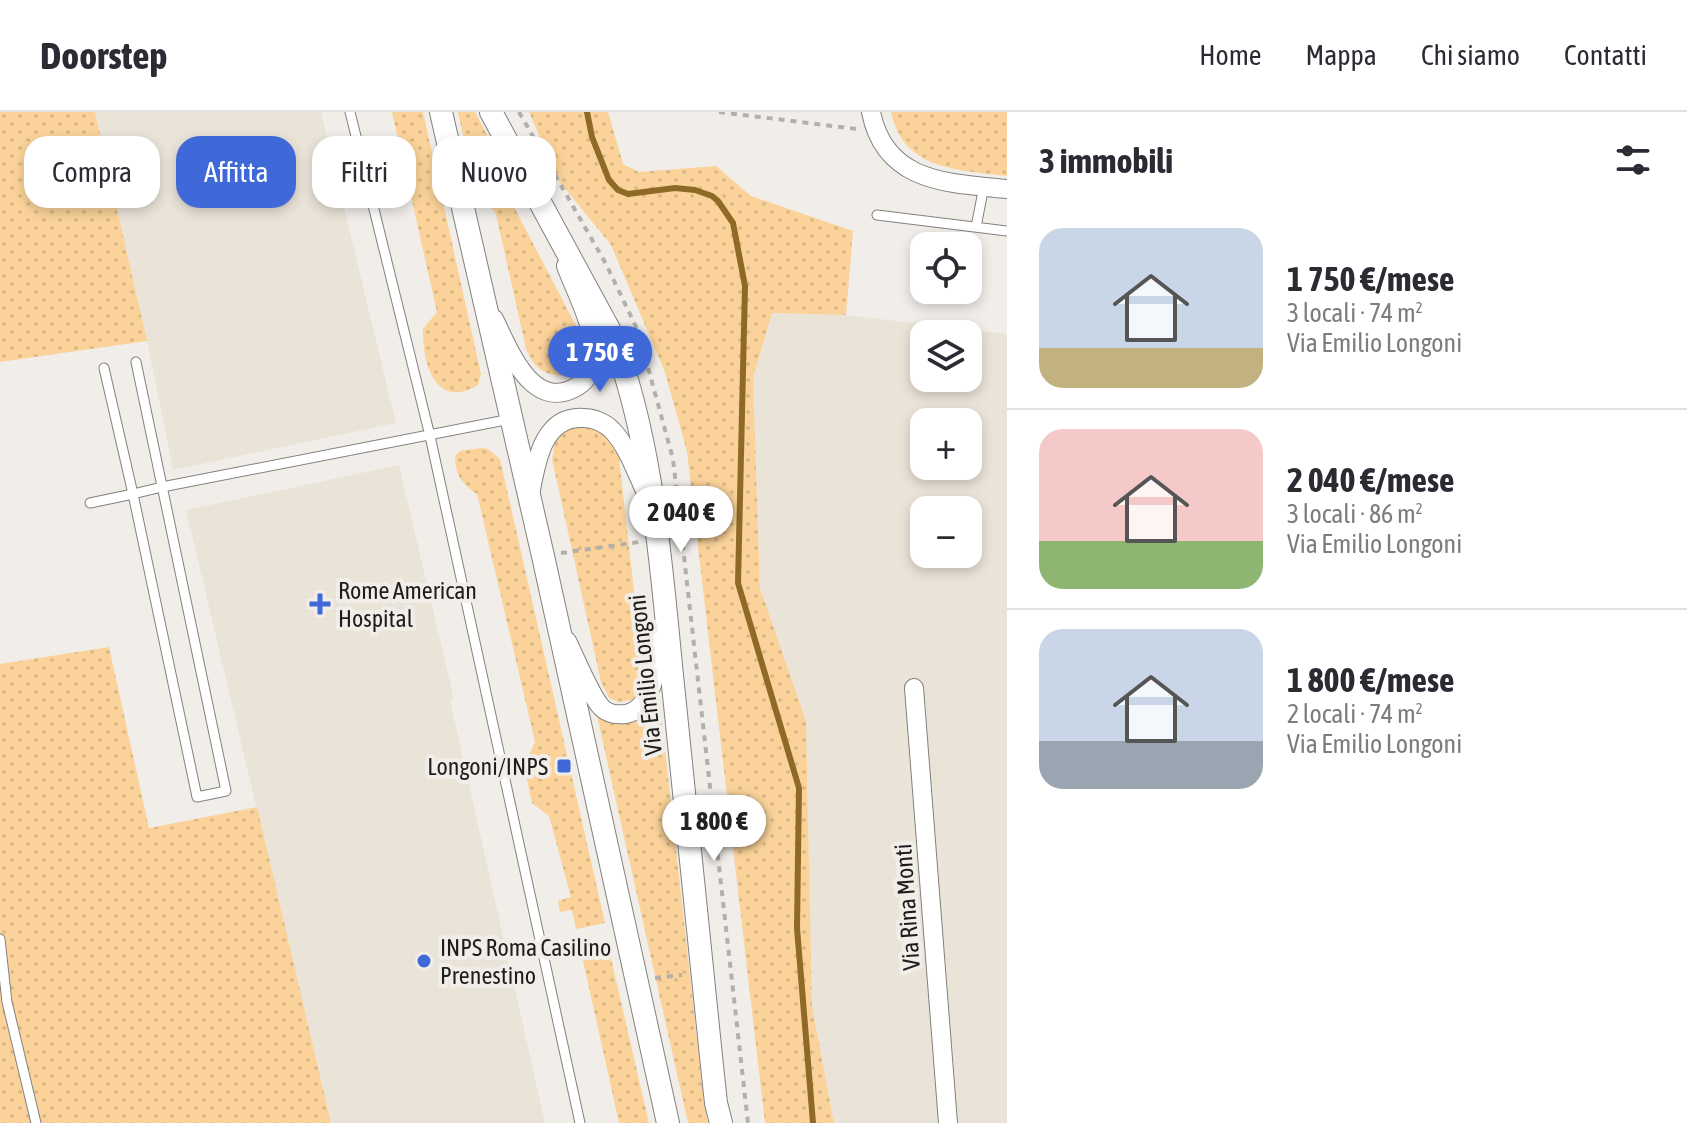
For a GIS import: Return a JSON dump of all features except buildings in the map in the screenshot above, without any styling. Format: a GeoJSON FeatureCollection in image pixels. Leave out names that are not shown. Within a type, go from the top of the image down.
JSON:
{"type":"FeatureCollection","features":[{"type":"Feature","properties":{"kind":"street"},"geometry":{"type":"LineString","coordinates":[[441,112],[668,1123]]}},
{"type":"Feature","properties":{"kind":"street","name":"Via Emilio Longoni"},"geometry":{"type":"LineString","coordinates":[[491,112],[595,301],[623,363],[641,427],[665,610],[716,1103],[721,1123]]}},
{"type":"Feature","properties":{"kind":"street"},"geometry":{"type":"LineString","coordinates":[[871,112],[875,131],[884,149],[918,173],[943,181],[1007,189]]}},
{"type":"Feature","properties":{"kind":"street"},"geometry":{"type":"LineString","coordinates":[[481,291],[515,361],[529,381],[547,390],[562,391],[577,386],[585,379],[594,361],[590,333],[545,211]]}},
{"type":"Feature","properties":{"kind":"street"},"geometry":{"type":"LineString","coordinates":[[529,498],[537,461],[547,435],[567,420],[586,418],[602,422],[617,436],[651,505]]}},
{"type":"Feature","properties":{"kind":"street"},"geometry":{"type":"LineString","coordinates":[[557,620],[601,707],[613,714],[622,714],[637,709],[649,694],[665,610]]}},
{"type":"Feature","properties":{"kind":"street","name":"Via Rina Monti"},"geometry":{"type":"LineString","coordinates":[[914,688],[948,1123]]}},
{"type":"Feature","properties":{"kind":"lane"},"geometry":{"type":"LineString","coordinates":[[350,112],[430,436],[580,1123]]}},
{"type":"Feature","properties":{"kind":"lane"},"geometry":{"type":"LineString","coordinates":[[976,227],[984,186]]}},
{"type":"Feature","properties":{"kind":"lane"},"geometry":{"type":"LineString","coordinates":[[877,215],[1007,231]]}},
{"type":"Feature","properties":{"kind":"lane"},"geometry":{"type":"LineString","coordinates":[[104,368],[197,797],[226,791],[136,362]]}},
{"type":"Feature","properties":{"kind":"lane"},"geometry":{"type":"LineString","coordinates":[[90,503],[511,419]]}},
{"type":"Feature","properties":{"kind":"lane"},"geometry":{"type":"LineString","coordinates":[[0,939],[7,1002],[36,1123]]}},
{"type":"Feature","properties":{"kind":"path"},"geometry":{"type":"LineString","coordinates":[[719,112],[875,131]]}},
{"type":"Feature","properties":{"kind":"path"},"geometry":{"type":"LineString","coordinates":[[543,556],[682,536]]}},
{"type":"Feature","properties":{"kind":"shaded area"},"geometry":{"type":"Polygon","coordinates":[[[0,112],[95,112],[100,136],[24,136],[24,208],[117,208],[147,341],[0,362],[0,112]]]}},
{"type":"Feature","properties":{"kind":"shaded area"},"geometry":{"type":"Polygon","coordinates":[[[95,112],[321,112],[327,136],[312,136],[312,208],[344,208],[396,423],[173,470],[117,208],[160,208],[160,136],[100,136],[95,112]]]}},
{"type":"Feature","properties":{"kind":"shaded area"},"geometry":{"type":"Polygon","coordinates":[[[392,112],[423,112],[432,153],[432,208],[444,208],[481,374],[478,385],[463,391],[451,392],[441,387],[434,379],[425,355],[423,329],[437,312],[414,208],[416,136],[397,136],[392,112]]]}},
{"type":"Feature","properties":{"kind":"shaded area"},"geometry":{"type":"Polygon","coordinates":[[[458,112],[475,112],[488,136],[463,136],[458,112]]]}},
{"type":"Feature","properties":{"kind":"shaded area"},"geometry":{"type":"Polygon","coordinates":[[[529,112],[608,112],[623,164],[639,172],[716,166],[751,196],[853,231],[846,315],[772,313],[753,378],[760,588],[806,721],[812,1007],[834,1123],[765,1123],[687,452],[665,372],[611,245],[559,181],[556,174],[556,136],[539,136],[529,112]]]}},
{"type":"Feature","properties":{"kind":"shaded area"},"geometry":{"type":"Polygon","coordinates":[[[891,112],[1007,112],[1007,176],[952,168],[920,156],[907,146],[897,131],[891,112]]]}},
{"type":"Feature","properties":{"kind":"shaded area"},"geometry":{"type":"Polygon","coordinates":[[[492,208],[515,208],[584,341],[582,363],[566,376],[541,370],[526,349],[496,214],[492,208]]]}},
{"type":"Feature","properties":{"kind":"shaded area"},"geometry":{"type":"Polygon","coordinates":[[[771,313],[846,315],[910,323],[910,392],[982,392],[982,331],[1007,334],[1007,1123],[834,1123],[812,1007],[806,721],[760,588],[753,378],[771,313]]]}},
{"type":"Feature","properties":{"kind":"shaded area"},"geometry":{"type":"Polygon","coordinates":[[[598,424],[618,450],[644,678],[641,692],[632,700],[618,702],[609,698],[601,682],[552,459],[556,437],[564,428],[598,424]]]}},
{"type":"Feature","properties":{"kind":"shaded area"},"geometry":{"type":"Polygon","coordinates":[[[482,448],[500,459],[605,923],[576,929],[572,910],[560,912],[558,901],[571,897],[549,816],[532,803],[524,766],[535,742],[477,494],[467,487],[456,469],[455,456],[460,451],[482,448]]]}},
{"type":"Feature","properties":{"kind":"shaded area"},"geometry":{"type":"Polygon","coordinates":[[[399,465],[454,699],[450,700],[545,1123],[331,1123],[186,510],[399,465]]]}},
{"type":"Feature","properties":{"kind":"shaded area"},"geometry":{"type":"Polygon","coordinates":[[[109,647],[149,828],[257,807],[331,1123],[0,1123],[0,664],[109,647]]]}},
{"type":"Feature","properties":{"kind":"shaded area"},"geometry":{"type":"Polygon","coordinates":[[[660,704],[708,1123],[688,1123],[597,716],[614,723],[631,723],[647,717],[660,704]]]}},
{"type":"Feature","properties":{"kind":"shaded area"},"geometry":{"type":"Polygon","coordinates":[[[607,941],[649,1123],[619,1123],[580,947],[607,941]]]}},
{"type":"Feature","properties":{"kind":"waterway"},"geometry":{"type":"LineString","coordinates":[[587,112],[592,137],[609,180],[618,190],[628,194],[675,188],[695,190],[718,201],[733,223],[745,286],[738,583],[799,788],[797,928],[813,1123]]}},
{"type":"Feature","properties":{"kind":"place","name":"Rome American Hospital"},"geometry":{"type":"Point","coordinates":[320,604]}},
{"type":"Feature","properties":{"kind":"place","name":"Longoni/INPS"},"geometry":{"type":"Point","coordinates":[564,766]}},
{"type":"Feature","properties":{"kind":"place","name":"INPS Roma Casilino Prenestino"},"geometry":{"type":"Point","coordinates":[424,961]}}]}
